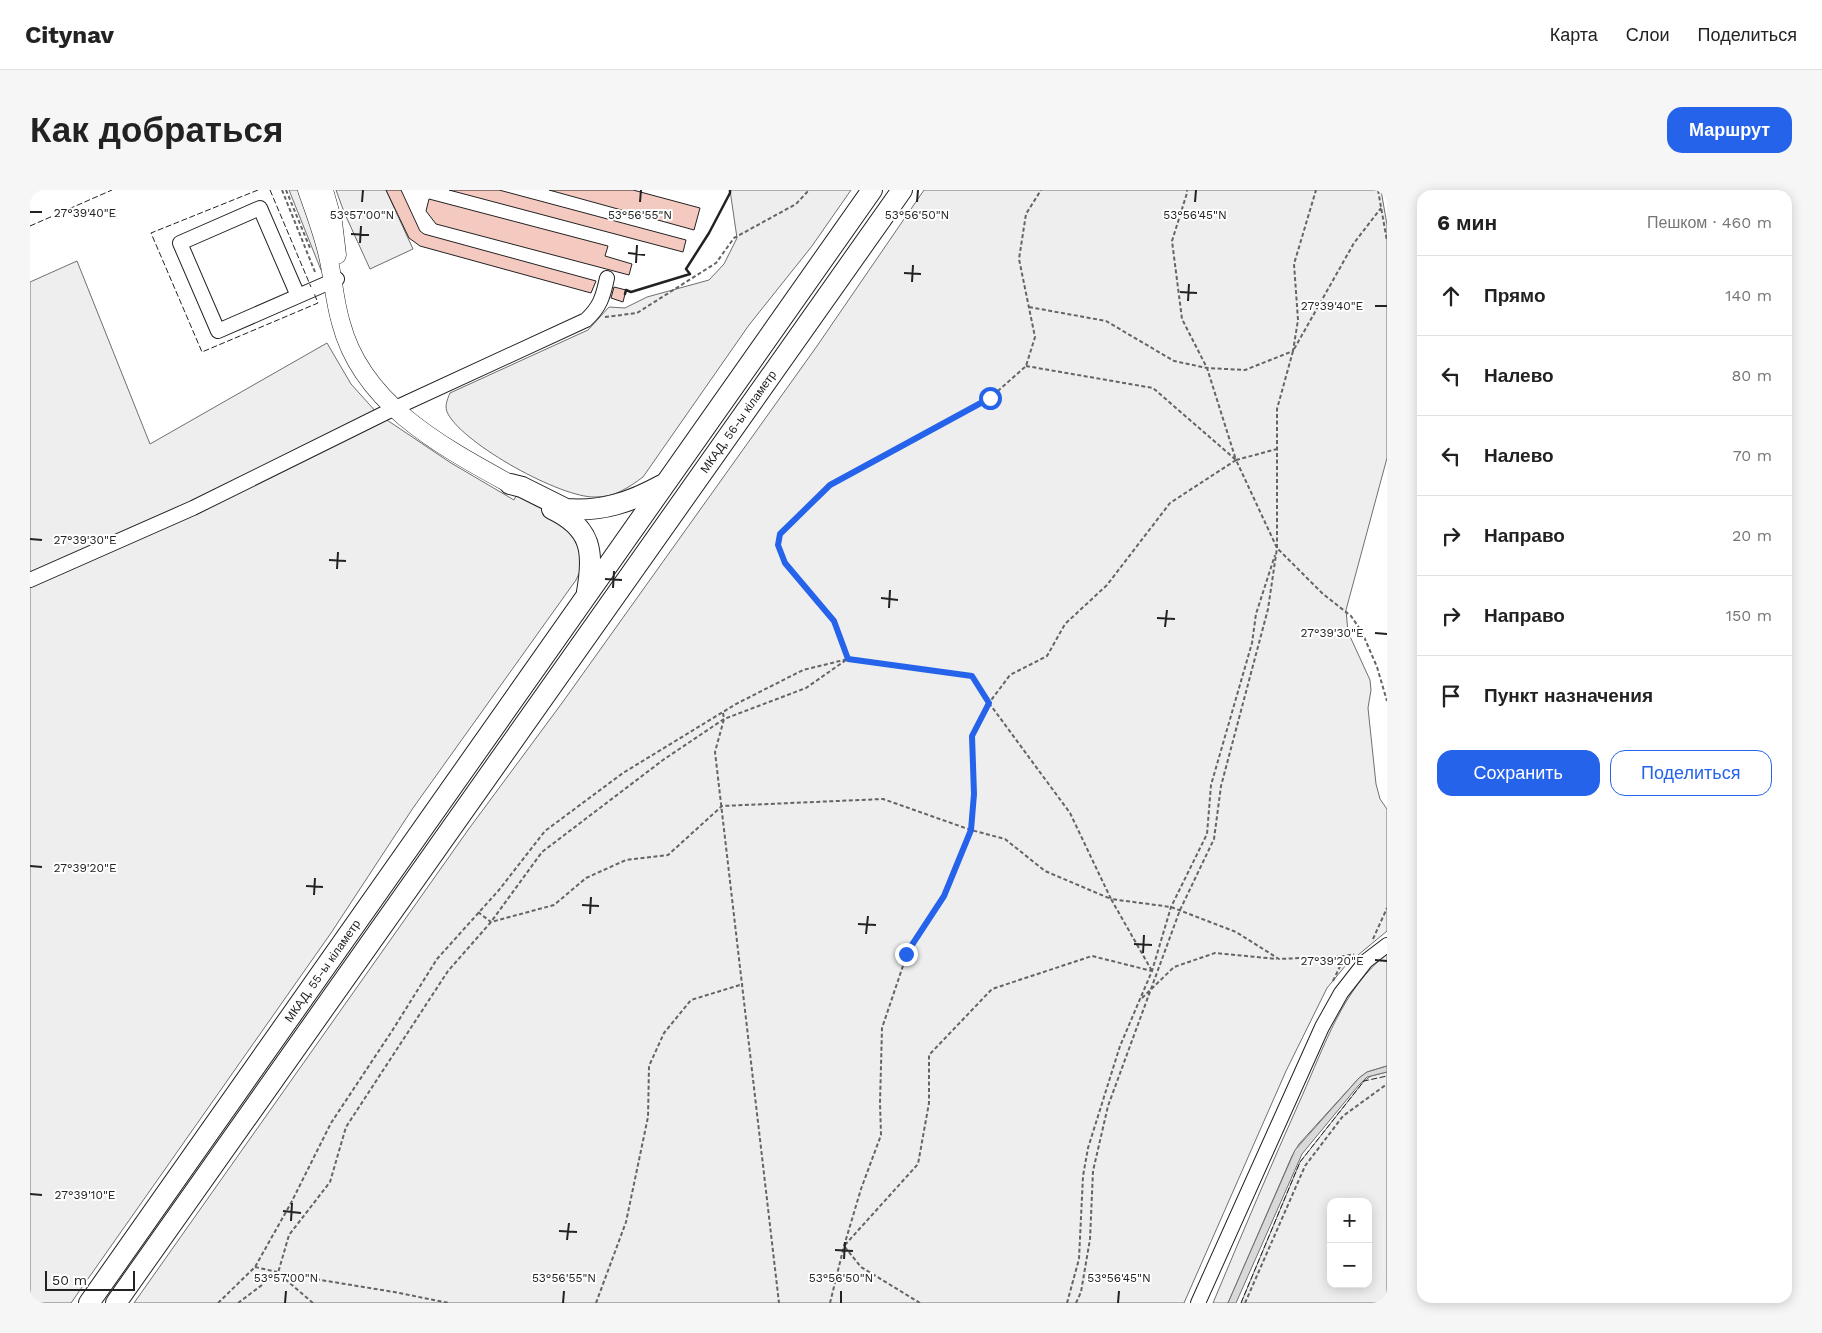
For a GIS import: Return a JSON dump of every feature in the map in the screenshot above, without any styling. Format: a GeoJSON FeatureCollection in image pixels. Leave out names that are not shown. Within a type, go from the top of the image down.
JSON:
{"type":"FeatureCollection","features":[{"type":"Feature","properties":{"kind":"highway","name":"МКАД, 56-ы кіламетр"},"geometry":{"type":"LineString","coordinates":[[557,639],[872,190]]}},
{"type":"Feature","properties":{"kind":"highway","name":"МКАД, 56-ы кіламетр"},"geometry":{"type":"LineString","coordinates":[[575,653],[902,190]]}},
{"type":"Feature","properties":{"kind":"highway"},"geometry":{"type":"LineString","coordinates":[[510,484],[522,487],[566,509],[574,510],[616,505],[638,498],[666,482]]}},
{"type":"Feature","properties":{"kind":"highway"},"geometry":{"type":"LineString","coordinates":[[510,484],[518,492],[567,516],[579,527],[589,545],[591,569],[586,598]]}},
{"type":"Feature","properties":{"kind":"highway","name":"МКАД, 55-ы кіламетр"},"geometry":{"type":"LineString","coordinates":[[89,1303],[557,639]]}},
{"type":"Feature","properties":{"kind":"highway","name":"МКАД, 55-ы кіламетр"},"geometry":{"type":"LineString","coordinates":[[116,1303],[575,653]]}},
{"type":"Feature","properties":{"kind":"main road"},"geometry":{"type":"LineString","coordinates":[[307,190],[323,234],[330,282],[344,334],[354,357],[371,384],[393,408],[459,456],[510,484]]}},
{"type":"Feature","properties":{"kind":"main road"},"geometry":{"type":"LineString","coordinates":[[324,190],[334,222],[337,246],[330,282]]}},
{"type":"Feature","properties":{"kind":"street"},"geometry":{"type":"LineString","coordinates":[[298,296],[260,208],[180,243],[218,331],[298,296],[330,282]]}},
{"type":"Feature","properties":{"kind":"street"},"geometry":{"type":"LineString","coordinates":[[30,580],[193,508],[393,408],[586,320],[597,310],[603,296],[607,278]]}},
{"type":"Feature","properties":{"kind":"street"},"geometry":{"type":"LineString","coordinates":[[1198,1303],[1322,1027],[1341,993],[1366,961],[1387,945]]}},
{"type":"Feature","properties":{"kind":"path"},"geometry":{"type":"LineString","coordinates":[[282,190],[330,282]]}},
{"type":"Feature","properties":{"kind":"path"},"geometry":{"type":"LineString","coordinates":[[586,320],[637,313],[716,263],[734,238],[796,204],[809,190]]}},
{"type":"Feature","properties":{"kind":"path"},"geometry":{"type":"LineString","coordinates":[[848,659],[834,621],[785,563],[778,545],[780,534],[830,485],[990,398],[1026,366],[1035,337],[1019,259],[1026,214],[1041,190]]}},
{"type":"Feature","properties":{"kind":"path"},"geometry":{"type":"LineString","coordinates":[[1186,190],[1187,193],[1172,241],[1182,319],[1207,368],[1236,460],[1277,548],[1323,594],[1351,616],[1362,632],[1377,666],[1387,701]]}},
{"type":"Feature","properties":{"kind":"path"},"geometry":{"type":"LineString","coordinates":[[1076,1303],[1081,1292],[1090,1238],[1093,1171],[1108,1106],[1180,910],[1214,839],[1221,786],[1268,609],[1277,548],[1277,409],[1293,351],[1298,320],[1294,264],[1316,190]]}},
{"type":"Feature","properties":{"kind":"path"},"geometry":{"type":"LineString","coordinates":[[1378,190],[1387,241]]}},
{"type":"Feature","properties":{"kind":"path"},"geometry":{"type":"LineString","coordinates":[[1029,307],[1106,321],[1174,361],[1207,368],[1246,370],[1293,351],[1354,243],[1381,208]]}},
{"type":"Feature","properties":{"kind":"path"},"geometry":{"type":"LineString","coordinates":[[1026,366],[1153,388],[1236,460]]}},
{"type":"Feature","properties":{"kind":"path"},"geometry":{"type":"LineString","coordinates":[[830,1303],[861,1189],[881,1135],[882,1028],[906,954],[944,896],[971,830],[974,794],[972,736],[989,703],[1010,675],[1047,656],[1065,624],[1107,585],[1170,503],[1236,460],[1277,448]]}},
{"type":"Feature","properties":{"kind":"path"},"geometry":{"type":"LineString","coordinates":[[1067,1303],[1079,1259],[1083,1176],[1088,1148],[1120,1046],[1152,971],[1171,906],[1207,834],[1211,785],[1252,643],[1256,614],[1277,548]]}},
{"type":"Feature","properties":{"kind":"path"},"geometry":{"type":"LineString","coordinates":[[238,1303],[278,1273],[289,1235],[330,1182],[346,1127],[448,971],[491,922],[542,852],[663,760],[724,719],[806,688],[848,659]]}},
{"type":"Feature","properties":{"kind":"path"},"geometry":{"type":"LineString","coordinates":[[218,1303],[255,1267],[331,1123],[437,959],[499,890],[545,831],[624,773],[723,712],[803,670],[848,659],[972,676],[989,703],[1070,813],[1110,899],[1152,971]]}},
{"type":"Feature","properties":{"kind":"path"},"geometry":{"type":"LineString","coordinates":[[723,712],[724,719],[715,752],[779,1303]]}},
{"type":"Feature","properties":{"kind":"path"},"geometry":{"type":"LineString","coordinates":[[491,922],[554,905],[586,878],[626,860],[668,855],[722,806],[883,799],[971,830],[1005,839],[1045,871],[1110,899],[1171,906],[1236,932],[1279,959]]}},
{"type":"Feature","properties":{"kind":"path"},"geometry":{"type":"LineString","coordinates":[[1372,942],[1387,908]]}},
{"type":"Feature","properties":{"kind":"path"},"geometry":{"type":"LineString","coordinates":[[478,912],[491,922]]}},
{"type":"Feature","properties":{"kind":"path"},"geometry":{"type":"LineString","coordinates":[[1139,1001],[1174,967],[1215,953],[1279,959],[1345,956],[1360,952]]}},
{"type":"Feature","properties":{"kind":"path"},"geometry":{"type":"LineString","coordinates":[[844,1246],[918,1164],[929,1103],[929,1055],[992,989],[1092,956],[1152,971]]}},
{"type":"Feature","properties":{"kind":"path"},"geometry":{"type":"LineString","coordinates":[[596,1303],[626,1222],[648,1117],[649,1066],[664,1033],[691,1000],[743,984]]}},
{"type":"Feature","properties":{"kind":"path"},"geometry":{"type":"LineString","coordinates":[[1250,1303],[1245,1303],[1304,1166],[1343,1116],[1387,1084]]}},
{"type":"Feature","properties":{"kind":"path"},"geometry":{"type":"LineString","coordinates":[[844,1246],[861,1267],[920,1303]]}},
{"type":"Feature","properties":{"kind":"path"},"geometry":{"type":"LineString","coordinates":[[255,1267],[278,1273],[449,1303]]}},
{"type":"Feature","properties":{"kind":"path"},"geometry":{"type":"LineString","coordinates":[[278,1273],[313,1303]]}},
{"type":"Feature","properties":{"kind":"shaded area"},"geometry":{"type":"Polygon","coordinates":[[[289,190],[303,190],[323,269],[321,270],[289,190]]]}},
{"type":"Feature","properties":{"kind":"shaded area"},"geometry":{"type":"Polygon","coordinates":[[[336,190],[386,190],[413,249],[370,269],[336,190]]]}},
{"type":"Feature","properties":{"kind":"shaded area"},"geometry":{"type":"Polygon","coordinates":[[[730,190],[851,190],[812,246],[749,325],[643,477],[615,494],[602,497],[580,495],[560,489],[515,468],[473,440],[458,427],[446,409],[450,393],[588,330],[609,307],[625,308],[647,297],[709,280],[724,264],[737,238],[730,190]]]}},
{"type":"Feature","properties":{"kind":"shaded area"},"geometry":{"type":"Polygon","coordinates":[[[924,190],[1381,190],[1387,225],[1387,458],[1346,610],[1348,632],[1370,680],[1371,690],[1368,708],[1376,784],[1380,799],[1387,809],[1387,931],[1346,965],[1327,988],[1286,1071],[1184,1303],[134,1303],[468,830],[562,703],[817,346],[924,190]]]}},
{"type":"Feature","properties":{"kind":"shaded area"},"geometry":{"type":"Polygon","coordinates":[[[77,261],[150,444],[327,343],[351,384],[378,414],[451,463],[514,500],[516,496],[572,524],[584,563],[576,580],[413,808],[331,933],[71,1303],[30,1303],[30,282],[77,261]]]}},
{"type":"Feature","properties":{"kind":"shaded area"},"geometry":{"type":"Polygon","coordinates":[[[1387,954],[1387,1066],[1367,1072],[1359,1078],[1299,1144],[1228,1303],[1213,1303],[1336,1019],[1358,984],[1387,954]]]}},
{"type":"Feature","properties":{"kind":"shaded area"},"geometry":{"type":"Polygon","coordinates":[[[1387,1066],[1387,1072],[1367,1077],[1358,1086],[1302,1154],[1236,1303],[1228,1303],[1295,1150],[1359,1078],[1367,1072],[1387,1066]]]}},
{"type":"Feature","properties":{"kind":"shaded area"},"geometry":{"type":"Polygon","coordinates":[[[1387,1072],[1387,1303],[1241,1303],[1300,1162],[1364,1081],[1371,1076],[1387,1072]]]}},
{"type":"Feature","properties":{"kind":"building"},"geometry":{"type":"Polygon","coordinates":[[[386,190],[401,190],[420,231],[424,234],[596,281],[591,293],[420,246],[409,238],[386,190]]]}},
{"type":"Feature","properties":{"kind":"building"},"geometry":{"type":"Polygon","coordinates":[[[449,190],[499,190],[686,240],[683,252],[449,190]]]}},
{"type":"Feature","properties":{"kind":"building"},"geometry":{"type":"Polygon","coordinates":[[[549,190],[633,190],[700,208],[694,230],[549,190]]]}},
{"type":"Feature","properties":{"kind":"building"},"geometry":{"type":"Polygon","coordinates":[[[429,199],[608,246],[605,256],[632,264],[629,275],[436,224],[426,211],[429,199]]]}},
{"type":"Feature","properties":{"kind":"building"},"geometry":{"type":"Polygon","coordinates":[[[614,287],[626,290],[623,302],[611,298],[614,287]]]}},
{"type":"Feature","properties":{"kind":"fence"},"geometry":{"type":"LineString","coordinates":[[30,226],[112,190]]}},
{"type":"Feature","properties":{"kind":"fence"},"geometry":{"type":"LineString","coordinates":[[258,190],[151,233],[202,352],[318,303],[314,293]]}},
{"type":"Feature","properties":{"kind":"fence"},"geometry":{"type":"LineString","coordinates":[[270,190],[311,287]]}},
{"type":"Feature","properties":{"kind":"fence"},"geometry":{"type":"LineString","coordinates":[[1241,1303],[1300,1162],[1364,1081],[1387,1076]]}},
{"type":"Feature","properties":{"kind":"wall"},"geometry":{"type":"LineString","coordinates":[[625,294],[626,290],[631,292],[690,274],[686,269],[709,233],[730,190]]}},
{"type":"Feature","properties":{"kind":"route"},"geometry":{"type":"LineString","coordinates":[[906,954],[944,896],[971,830],[974,794],[972,736],[989,703],[972,676],[848,659],[834,621],[785,563],[778,545],[780,534],[830,485],[990,398]]}}]}
